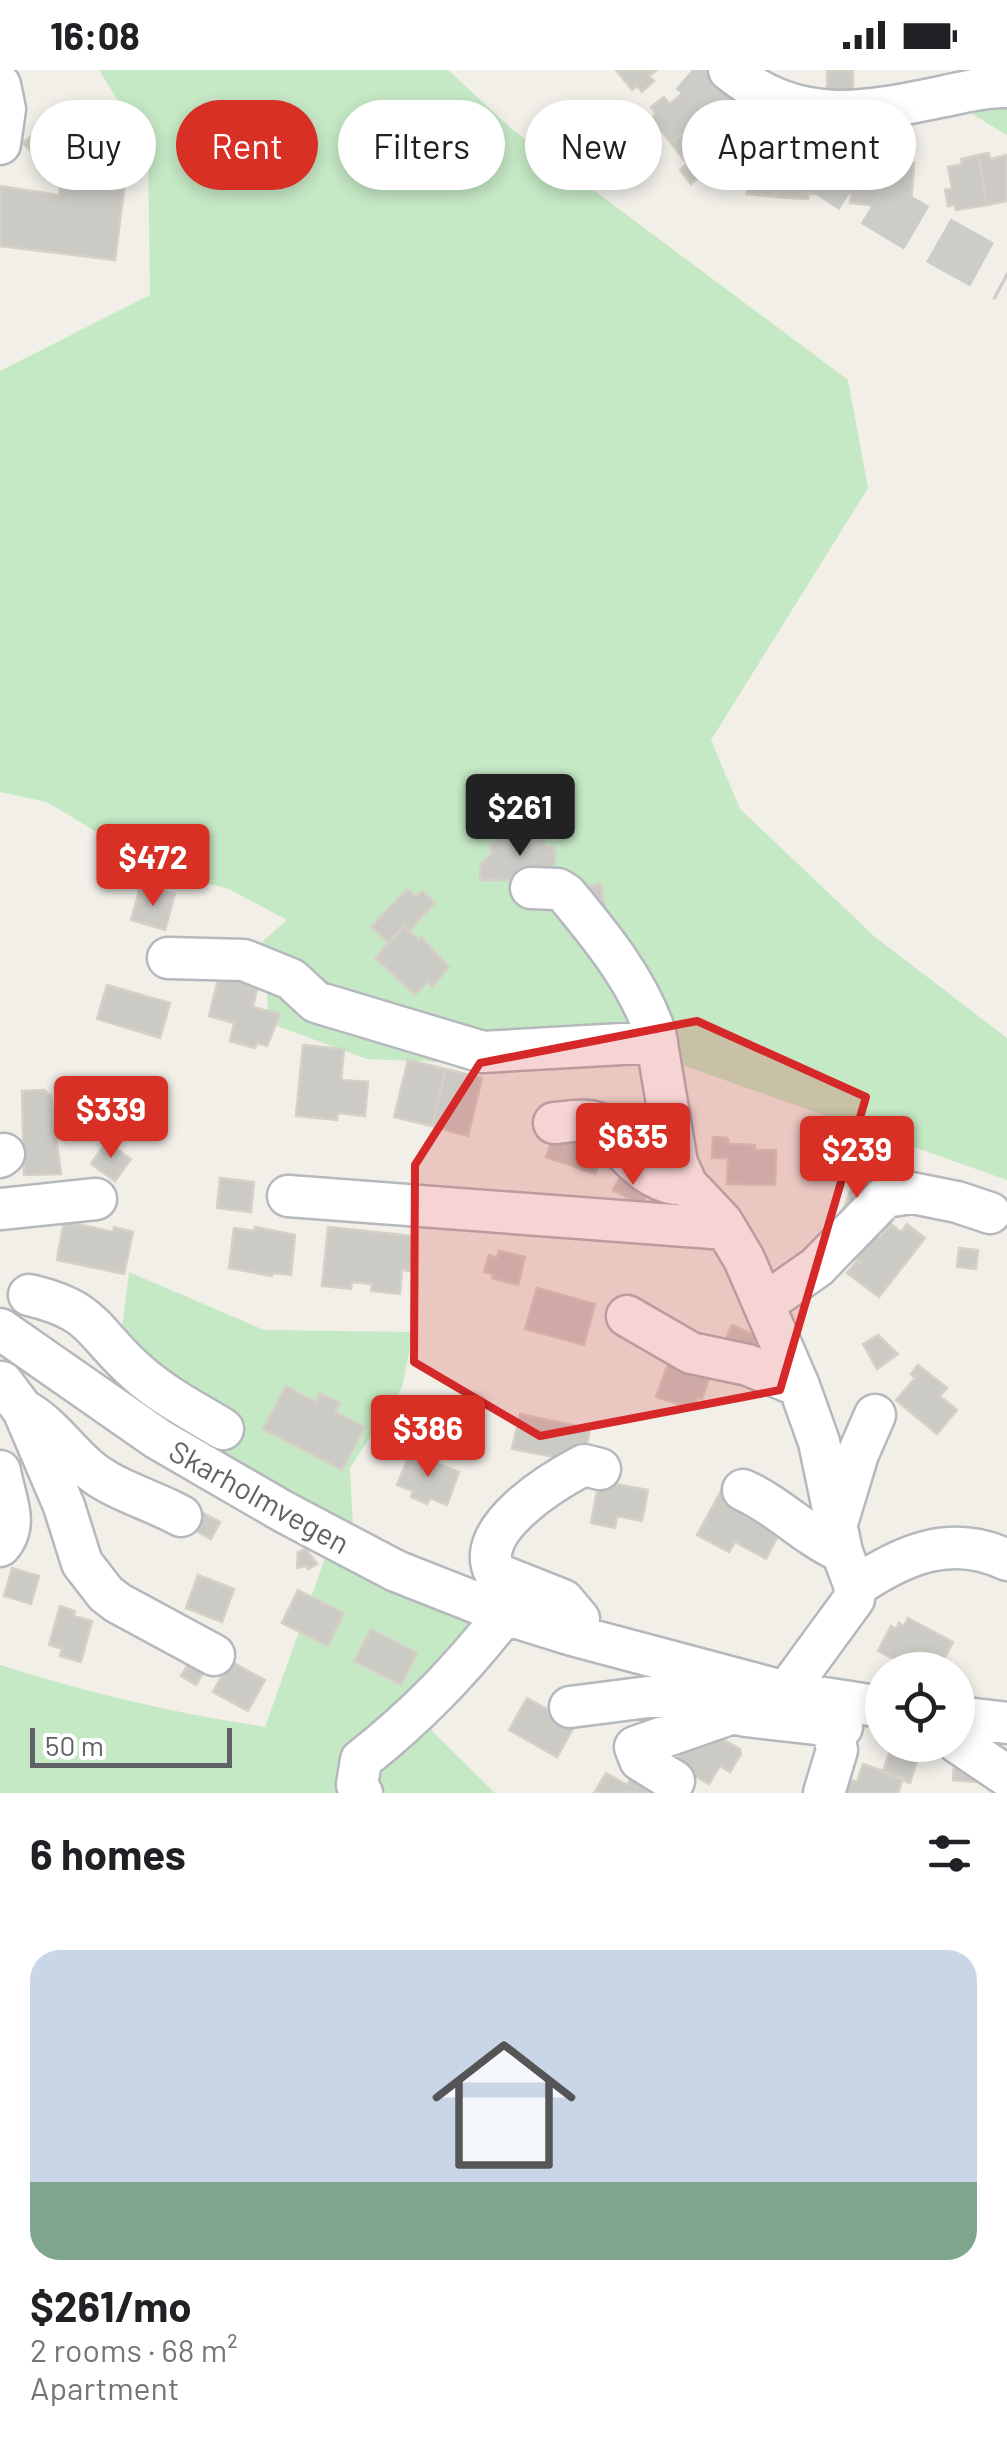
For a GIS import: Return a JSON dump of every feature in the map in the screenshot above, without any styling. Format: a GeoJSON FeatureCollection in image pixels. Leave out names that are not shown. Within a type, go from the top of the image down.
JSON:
{"type":"FeatureCollection","features":[{"type":"Feature","properties":{"kind":"street"},"geometry":{"type":"LineString","coordinates":[[729,70],[752,89],[783,104],[816,111],[855,112],[1007,87]]}},
{"type":"Feature","properties":{"kind":"street"},"geometry":{"type":"LineString","coordinates":[[0,85],[5,110],[0,144]]}},
{"type":"Feature","properties":{"kind":"street"},"geometry":{"type":"LineString","coordinates":[[531,888],[558,889],[578,909],[631,980],[648,1012],[657,1042],[674,1150],[687,1185],[726,1229],[744,1259],[819,1442],[854,1599],[756,1702],[832,1726],[865,1729]]}},
{"type":"Feature","properties":{"kind":"street"},"geometry":{"type":"LineString","coordinates":[[168,958],[244,960],[291,979],[316,1002],[483,1052],[657,1042]]}},
{"type":"Feature","properties":{"kind":"street"},"geometry":{"type":"LineString","coordinates":[[554,1123],[584,1121],[604,1126],[635,1162],[652,1175],[675,1185],[687,1185]]}},
{"type":"Feature","properties":{"kind":"street"},"geometry":{"type":"LineString","coordinates":[[764,1304],[817,1266],[886,1198],[912,1193],[957,1202],[990,1214]]}},
{"type":"Feature","properties":{"kind":"street"},"geometry":{"type":"LineString","coordinates":[[288,1196],[726,1229]]}},
{"type":"Feature","properties":{"kind":"street"},"geometry":{"type":"LineString","coordinates":[[0,1209],[96,1199]]}},
{"type":"Feature","properties":{"kind":"street","name":"Skarholmvegen"},"geometry":{"type":"LineString","coordinates":[[180,1516],[90,1471],[38,1418],[6,1399],[15,1291],[56,1301],[82,1313],[138,1373],[224,1429]]}},
{"type":"Feature","properties":{"kind":"street"},"geometry":{"type":"LineString","coordinates":[[628,1316],[691,1352],[748,1365],[799,1386]]}},
{"type":"Feature","properties":{"kind":"street","name":"Skarholmvegen"},"geometry":{"type":"LineString","coordinates":[[12,1337],[158,1440],[396,1571],[505,1614],[756,1702]]}},
{"type":"Feature","properties":{"kind":"street"},"geometry":{"type":"LineString","coordinates":[[6,1399],[64,1506],[82,1562],[94,1578],[118,1604],[214,1655]]}},
{"type":"Feature","properties":{"kind":"street"},"geometry":{"type":"LineString","coordinates":[[845,1554],[858,1454],[875,1415]]}},
{"type":"Feature","properties":{"kind":"street"},"geometry":{"type":"LineString","coordinates":[[572,1636],[579,1618],[574,1611],[563,1600],[495,1573],[492,1547],[498,1532],[526,1503],[584,1465],[600,1469]]}},
{"type":"Feature","properties":{"kind":"street"},"geometry":{"type":"LineString","coordinates":[[0,1470],[12,1523],[0,1546]]}},
{"type":"Feature","properties":{"kind":"street"},"geometry":{"type":"LineString","coordinates":[[743,1490],[845,1554],[889,1564],[926,1550],[964,1547],[1007,1560]]}},
{"type":"Feature","properties":{"kind":"street"},"geometry":{"type":"LineString","coordinates":[[362,1777],[400,1729],[461,1671],[505,1614]]}},
{"type":"Feature","properties":{"kind":"street","name":"Skarholmvegen"},"geometry":{"type":"LineString","coordinates":[[570,1707],[656,1696],[865,1706]]}},
{"type":"Feature","properties":{"kind":"street","name":"Skarholmvegen"},"geometry":{"type":"LineString","coordinates":[[674,1781],[640,1760],[635,1747],[756,1702]]}},
{"type":"Feature","properties":{"kind":"street"},"geometry":{"type":"LineString","coordinates":[[975,1719],[1007,1722]]}},
{"type":"Feature","properties":{"kind":"street"},"geometry":{"type":"LineString","coordinates":[[824,1793],[837,1750],[832,1726]]}},
{"type":"Feature","properties":{"kind":"street"},"geometry":{"type":"LineString","coordinates":[[975,1758],[998,1779]]}},
{"type":"Feature","properties":{"kind":"highlighted area"},"geometry":{"type":"Polygon","coordinates":[[[697,1021],[866,1097],[780,1390],[540,1436],[414,1362],[415,1165],[480,1063],[697,1021]]]}},
{"type":"Feature","properties":{"kind":"green space"},"geometry":{"type":"Polygon","coordinates":[[[99,70],[448,70],[480,100],[338,100],[338,190],[505,190],[505,123],[525,139],[525,190],[593,190],[848,380],[868,488],[711,740],[740,809],[875,937],[1007,1038],[1007,1180],[648,1053],[474,1056],[442,1062],[367,1059],[269,1023],[263,941],[287,920],[229,889],[163,872],[47,802],[0,792],[0,371],[150,295],[149,190],[156,190],[156,100],[117,100],[99,70]]]}},
{"type":"Feature","properties":{"kind":"green space"},"geometry":{"type":"Polygon","coordinates":[[[1007,100],[1007,135],[972,114],[979,102],[1007,100]]]}},
{"type":"Feature","properties":{"kind":"green space"},"geometry":{"type":"Polygon","coordinates":[[[129,1272],[264,1330],[413,1332],[402,1388],[350,1468],[353,1528],[508,1608],[431,1730],[495,1793],[0,1793],[0,1665],[131,1701],[265,1727],[328,1550],[112,1411],[129,1272]]]}},
{"type":"Feature","properties":{"kind":"building"},"geometry":{"type":"Polygon","coordinates":[[[616,70],[657,70],[649,76],[654,81],[642,92],[637,86],[632,90],[616,70]]]}},
{"type":"Feature","properties":{"kind":"building"},"geometry":{"type":"Polygon","coordinates":[[[827,70],[853,70],[853,96],[827,96],[827,70]]]}},
{"type":"Feature","properties":{"kind":"building"},"geometry":{"type":"Polygon","coordinates":[[[686,90],[697,100],[682,100],[682,134],[671,143],[662,132],[660,100],[664,97],[670,104],[686,90]]]}},
{"type":"Feature","properties":{"kind":"building"},"geometry":{"type":"Polygon","coordinates":[[[682,134],[682,157],[671,143],[682,134]]]}},
{"type":"Feature","properties":{"kind":"building"},"geometry":{"type":"Polygon","coordinates":[[[989,153],[990,159],[1007,155],[1007,201],[987,205],[978,155],[989,153]]]}},
{"type":"Feature","properties":{"kind":"building"},"geometry":{"type":"Polygon","coordinates":[[[978,155],[987,205],[956,210],[955,205],[948,206],[945,190],[952,188],[948,167],[978,155]]]}},
{"type":"Feature","properties":{"kind":"building"},"geometry":{"type":"Polygon","coordinates":[[[0,186],[59,195],[59,190],[124,190],[115,260],[0,246],[0,186]]]}},
{"type":"Feature","properties":{"kind":"building"},"geometry":{"type":"Polygon","coordinates":[[[747,190],[777,190],[776,197],[747,194],[747,190]]]}},
{"type":"Feature","properties":{"kind":"building"},"geometry":{"type":"Polygon","coordinates":[[[777,190],[816,190],[808,199],[776,197],[777,190]]]}},
{"type":"Feature","properties":{"kind":"building"},"geometry":{"type":"Polygon","coordinates":[[[851,190],[881,190],[879,206],[850,203],[851,190]]]}},
{"type":"Feature","properties":{"kind":"building"},"geometry":{"type":"Polygon","coordinates":[[[881,190],[912,190],[911,208],[879,206],[881,190]]]}},
{"type":"Feature","properties":{"kind":"building"},"geometry":{"type":"Polygon","coordinates":[[[511,833],[545,834],[544,847],[553,847],[556,854],[552,881],[480,880],[481,864],[491,854],[490,845],[511,833]]]}},
{"type":"Feature","properties":{"kind":"building"},"geometry":{"type":"Polygon","coordinates":[[[601,884],[606,915],[591,918],[586,887],[601,884]]]}},
{"type":"Feature","properties":{"kind":"building"},"geometry":{"type":"Polygon","coordinates":[[[407,889],[416,897],[422,891],[435,903],[409,931],[404,926],[389,943],[371,927],[407,889]]]}},
{"type":"Feature","properties":{"kind":"building"},"geometry":{"type":"Polygon","coordinates":[[[159,890],[175,894],[165,930],[131,920],[139,891],[157,896],[159,890]]]}},
{"type":"Feature","properties":{"kind":"building"},"geometry":{"type":"Polygon","coordinates":[[[404,926],[419,940],[421,937],[449,967],[432,987],[427,982],[415,995],[375,958],[404,926]]]}},
{"type":"Feature","properties":{"kind":"building"},"geometry":{"type":"Polygon","coordinates":[[[219,975],[258,985],[253,1007],[280,1014],[267,1046],[257,1043],[255,1048],[230,1041],[234,1023],[209,1016],[219,975]]]}},
{"type":"Feature","properties":{"kind":"building"},"geometry":{"type":"Polygon","coordinates":[[[107,985],[170,1003],[160,1038],[97,1019],[107,985]]]}},
{"type":"Feature","properties":{"kind":"building"},"geometry":{"type":"Polygon","coordinates":[[[303,1045],[344,1049],[341,1080],[368,1082],[365,1116],[338,1113],[337,1120],[296,1116],[303,1045]]]}},
{"type":"Feature","properties":{"kind":"building"},"geometry":{"type":"Polygon","coordinates":[[[408,1060],[446,1069],[432,1126],[394,1117],[408,1060]]]}},
{"type":"Feature","properties":{"kind":"building"},"geometry":{"type":"Polygon","coordinates":[[[446,1069],[482,1078],[468,1136],[432,1126],[446,1069]]]}},
{"type":"Feature","properties":{"kind":"building"},"geometry":{"type":"Polygon","coordinates":[[[44,1090],[51,1096],[61,1174],[24,1175],[22,1091],[44,1090]]]}},
{"type":"Feature","properties":{"kind":"building"},"geometry":{"type":"Polygon","coordinates":[[[558,1124],[606,1143],[595,1174],[546,1157],[558,1124]]]}},
{"type":"Feature","properties":{"kind":"building"},"geometry":{"type":"Polygon","coordinates":[[[713,1137],[727,1138],[729,1144],[755,1145],[755,1150],[776,1150],[775,1185],[727,1184],[728,1158],[712,1158],[713,1137]]]}},
{"type":"Feature","properties":{"kind":"building"},"geometry":{"type":"Polygon","coordinates":[[[106,1142],[131,1159],[115,1181],[91,1164],[106,1142]]]}},
{"type":"Feature","properties":{"kind":"building"},"geometry":{"type":"Polygon","coordinates":[[[623,1171],[652,1186],[642,1205],[613,1190],[623,1171]]]}},
{"type":"Feature","properties":{"kind":"building"},"geometry":{"type":"Polygon","coordinates":[[[220,1178],[254,1182],[251,1212],[217,1208],[220,1178]]]}},
{"type":"Feature","properties":{"kind":"building"},"geometry":{"type":"Polygon","coordinates":[[[853,1184],[871,1191],[861,1218],[843,1210],[853,1184]]]}},
{"type":"Feature","properties":{"kind":"building"},"geometry":{"type":"Polygon","coordinates":[[[64,1221],[113,1232],[114,1227],[133,1232],[124,1274],[57,1260],[64,1221]]]}},
{"type":"Feature","properties":{"kind":"building"},"geometry":{"type":"Polygon","coordinates":[[[891,1224],[901,1232],[907,1224],[925,1238],[879,1297],[847,1273],[857,1261],[861,1263],[856,1259],[876,1233],[880,1237],[891,1224]]]}},
{"type":"Feature","properties":{"kind":"building"},"geometry":{"type":"Polygon","coordinates":[[[255,1227],[295,1235],[291,1275],[272,1276],[229,1268],[234,1228],[254,1231],[255,1227]]]}},
{"type":"Feature","properties":{"kind":"building"},"geometry":{"type":"Polygon","coordinates":[[[328,1227],[414,1236],[411,1271],[402,1270],[400,1294],[371,1291],[372,1284],[352,1282],[351,1289],[322,1286],[328,1227]]]}},
{"type":"Feature","properties":{"kind":"building"},"geometry":{"type":"Polygon","coordinates":[[[959,1248],[978,1250],[976,1269],[957,1267],[959,1248]]]}},
{"type":"Feature","properties":{"kind":"building"},"geometry":{"type":"Polygon","coordinates":[[[499,1251],[525,1257],[518,1285],[484,1272],[489,1255],[497,1258],[499,1251]]]}},
{"type":"Feature","properties":{"kind":"building"},"geometry":{"type":"Polygon","coordinates":[[[537,1288],[595,1304],[584,1345],[525,1329],[537,1288]]]}},
{"type":"Feature","properties":{"kind":"building"},"geometry":{"type":"Polygon","coordinates":[[[732,1325],[764,1340],[758,1354],[725,1341],[732,1325]]]}},
{"type":"Feature","properties":{"kind":"building"},"geometry":{"type":"Polygon","coordinates":[[[878,1335],[898,1354],[877,1369],[863,1344],[878,1335]]]}},
{"type":"Feature","properties":{"kind":"building"},"geometry":{"type":"Polygon","coordinates":[[[670,1359],[709,1378],[702,1399],[697,1397],[693,1409],[656,1397],[670,1359]]]}},
{"type":"Feature","properties":{"kind":"building"},"geometry":{"type":"Polygon","coordinates":[[[918,1365],[947,1388],[940,1396],[957,1410],[937,1434],[896,1400],[915,1378],[911,1374],[918,1365]]]}},
{"type":"Feature","properties":{"kind":"building"},"geometry":{"type":"Polygon","coordinates":[[[286,1386],[316,1402],[320,1393],[340,1403],[335,1412],[365,1427],[342,1470],[263,1429],[286,1386]]]}},
{"type":"Feature","properties":{"kind":"building"},"geometry":{"type":"Polygon","coordinates":[[[520,1414],[590,1429],[583,1462],[512,1449],[520,1414]]]}},
{"type":"Feature","properties":{"kind":"building"},"geometry":{"type":"Polygon","coordinates":[[[410,1453],[459,1472],[447,1505],[430,1498],[427,1504],[411,1497],[413,1491],[397,1485],[410,1453]]]}},
{"type":"Feature","properties":{"kind":"building"},"geometry":{"type":"Polygon","coordinates":[[[599,1481],[648,1490],[642,1521],[617,1516],[615,1528],[591,1523],[599,1481]]]}},
{"type":"Feature","properties":{"kind":"building"},"geometry":{"type":"Polygon","coordinates":[[[721,1491],[781,1530],[766,1559],[735,1542],[729,1552],[697,1535],[721,1491]]]}},
{"type":"Feature","properties":{"kind":"building"},"geometry":{"type":"Polygon","coordinates":[[[196,1509],[220,1522],[211,1539],[187,1526],[196,1509]]]}},
{"type":"Feature","properties":{"kind":"building"},"geometry":{"type":"Polygon","coordinates":[[[306,1549],[317,1564],[308,1569],[297,1568],[298,1552],[306,1549]]]}},
{"type":"Feature","properties":{"kind":"building"},"geometry":{"type":"Polygon","coordinates":[[[12,1568],[39,1576],[31,1604],[4,1596],[12,1568]]]}},
{"type":"Feature","properties":{"kind":"building"},"geometry":{"type":"Polygon","coordinates":[[[198,1575],[234,1589],[222,1622],[186,1608],[198,1575]]]}},
{"type":"Feature","properties":{"kind":"building"},"geometry":{"type":"Polygon","coordinates":[[[298,1590],[344,1613],[328,1646],[282,1623],[298,1590]]]}},
{"type":"Feature","properties":{"kind":"building"},"geometry":{"type":"Polygon","coordinates":[[[60,1606],[75,1611],[74,1616],[92,1621],[81,1662],[60,1656],[62,1649],[49,1645],[60,1606]]]}},
{"type":"Feature","properties":{"kind":"building"},"geometry":{"type":"Polygon","coordinates":[[[908,1618],[953,1642],[948,1652],[878,1651],[891,1626],[904,1626],[908,1618]]]}},
{"type":"Feature","properties":{"kind":"building"},"geometry":{"type":"Polygon","coordinates":[[[371,1629],[417,1653],[401,1685],[354,1661],[371,1629]]]}},
{"type":"Feature","properties":{"kind":"building"},"geometry":{"type":"Polygon","coordinates":[[[194,1654],[209,1663],[196,1685],[181,1676],[194,1654]]]}},
{"type":"Feature","properties":{"kind":"building"},"geometry":{"type":"Polygon","coordinates":[[[230,1661],[265,1680],[248,1711],[213,1692],[230,1661]]]}},
{"type":"Feature","properties":{"kind":"building"},"geometry":{"type":"Polygon","coordinates":[[[527,1698],[575,1725],[557,1757],[509,1730],[527,1698]]]}},
{"type":"Feature","properties":{"kind":"building"},"geometry":{"type":"Polygon","coordinates":[[[712,1733],[740,1749],[741,1754],[730,1772],[720,1766],[709,1784],[674,1764],[689,1739],[712,1733]]]}},
{"type":"Feature","properties":{"kind":"building"},"geometry":{"type":"Polygon","coordinates":[[[886,1762],[917,1762],[910,1783],[883,1772],[886,1762]]]}},
{"type":"Feature","properties":{"kind":"building"},"geometry":{"type":"Polygon","coordinates":[[[863,1764],[903,1778],[898,1793],[843,1793],[848,1779],[857,1782],[863,1764]]]}},
{"type":"Feature","properties":{"kind":"building"},"geometry":{"type":"Polygon","coordinates":[[[954,1764],[976,1765],[975,1782],[953,1780],[954,1764]]]}},
{"type":"Feature","properties":{"kind":"building"},"geometry":{"type":"Polygon","coordinates":[[[606,1773],[627,1785],[632,1776],[680,1793],[594,1793],[606,1773]]]}},
{"type":"Feature","properties":{"kind":"tunnel"},"geometry":{"type":"LineString","coordinates":[[692,70],[804,157],[1007,278]]}}]}
